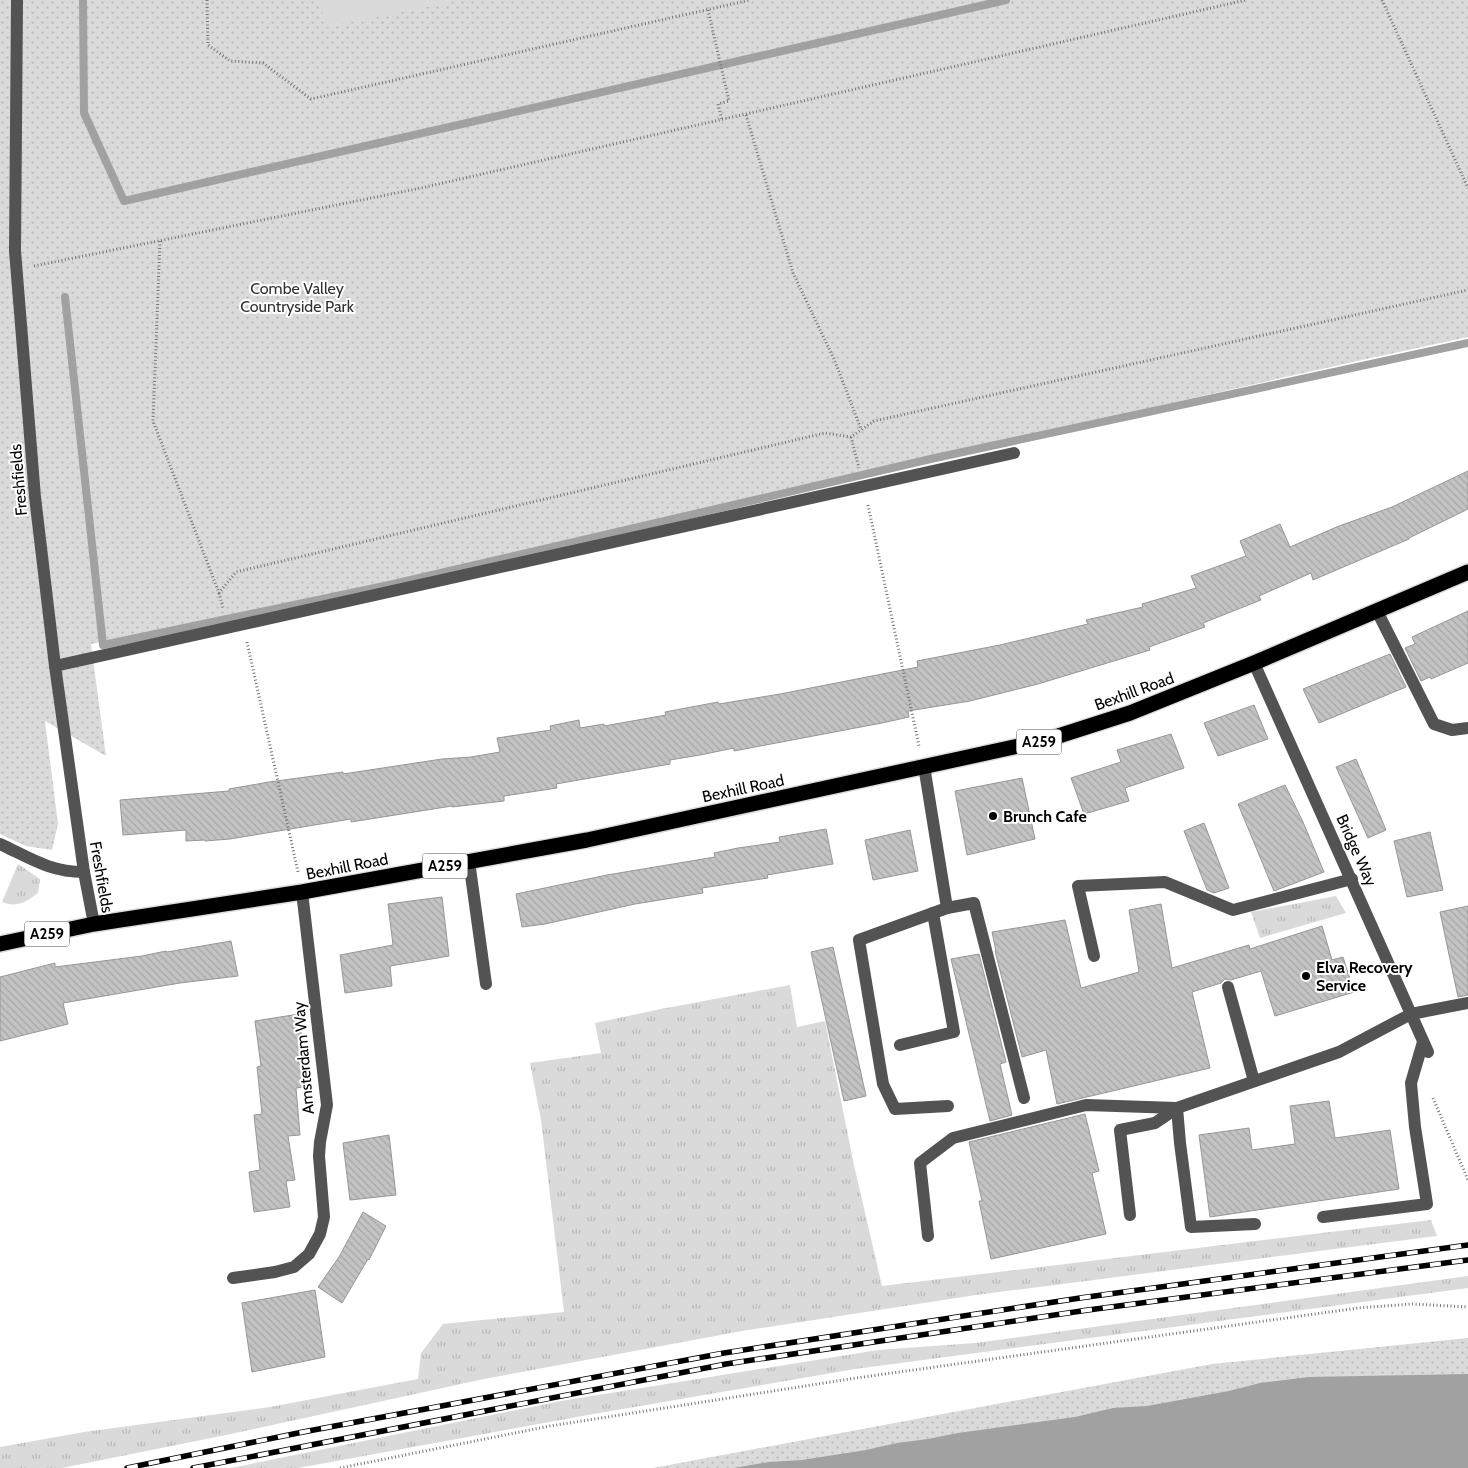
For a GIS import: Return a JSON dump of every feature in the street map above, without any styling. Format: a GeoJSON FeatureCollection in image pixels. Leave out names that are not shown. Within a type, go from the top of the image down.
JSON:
{"type":"FeatureCollection","features":[{"type":"Feature","properties":{"kind":"highway","name":"Bexhill Road"},"geometry":{"type":"LineString","coordinates":[[0,944],[94,924],[302,892],[587,840],[1046,740],[1130,713],[1254,663],[1468,572]]}},
{"type":"Feature","properties":{"kind":"street","name":"Freshfields"},"geometry":{"type":"LineString","coordinates":[[17,0],[15,241],[35,497],[84,872],[94,924]]}},
{"type":"Feature","properties":{"kind":"street"},"geometry":{"type":"LineString","coordinates":[[56,666],[863,483],[1014,453]]}},
{"type":"Feature","properties":{"kind":"street"},"geometry":{"type":"LineString","coordinates":[[1377,610],[1434,724],[1452,730],[1468,728]]}},
{"type":"Feature","properties":{"kind":"street","name":"Bridge Way"},"geometry":{"type":"LineString","coordinates":[[1254,663],[1426,1047],[1411,1083],[1426,1204],[1323,1217]]}},
{"type":"Feature","properties":{"kind":"street"},"geometry":{"type":"LineString","coordinates":[[924,766],[947,908]]}},
{"type":"Feature","properties":{"kind":"street"},"geometry":{"type":"LineString","coordinates":[[0,844],[51,868],[66,872],[84,872]]}},
{"type":"Feature","properties":{"kind":"street"},"geometry":{"type":"LineString","coordinates":[[470,861],[486,984]]}},
{"type":"Feature","properties":{"kind":"street"},"geometry":{"type":"LineString","coordinates":[[1094,956],[1078,886],[1165,882],[1233,910],[1352,879]]}},
{"type":"Feature","properties":{"kind":"street","name":"Amsterdam Way"},"geometry":{"type":"LineString","coordinates":[[233,1278],[275,1272],[294,1267],[309,1254],[320,1234],[324,1217],[319,1163],[320,1142],[327,1105],[302,892]]}},
{"type":"Feature","properties":{"kind":"street"},"geometry":{"type":"LineString","coordinates":[[948,1106],[895,1109],[883,1084],[859,940],[947,908],[974,903],[1024,1098]]}},
{"type":"Feature","properties":{"kind":"street"},"geometry":{"type":"LineString","coordinates":[[900,1045],[954,1032],[933,913]]}},
{"type":"Feature","properties":{"kind":"street"},"geometry":{"type":"LineString","coordinates":[[1228,987],[1254,1082]]}},
{"type":"Feature","properties":{"kind":"street"},"geometry":{"type":"LineString","coordinates":[[1130,1215],[1120,1130],[1155,1124],[1177,1108],[1339,1052],[1411,1014],[1468,1003]]}},
{"type":"Feature","properties":{"kind":"street"},"geometry":{"type":"LineString","coordinates":[[928,1236],[920,1163],[953,1138],[1086,1106],[1177,1108]]}},
{"type":"Feature","properties":{"kind":"street"},"geometry":{"type":"LineString","coordinates":[[1177,1108],[1191,1228],[1255,1224]]}},
{"type":"Feature","properties":{"kind":"path"},"geometry":{"type":"LineString","coordinates":[[207,0],[208,45],[230,61],[263,63],[311,99],[750,0]]}},
{"type":"Feature","properties":{"kind":"path"},"geometry":{"type":"LineString","coordinates":[[17,270],[421,188],[1246,0]]}},
{"type":"Feature","properties":{"kind":"path"},"geometry":{"type":"LineString","coordinates":[[1382,0],[1468,188]]}},
{"type":"Feature","properties":{"kind":"path"},"geometry":{"type":"LineString","coordinates":[[708,10],[728,101],[718,104],[722,120]]}},
{"type":"Feature","properties":{"kind":"path"},"geometry":{"type":"LineString","coordinates":[[746,115],[794,273],[834,360],[861,429]]}},
{"type":"Feature","properties":{"kind":"path"},"geometry":{"type":"LineString","coordinates":[[160,241],[153,421],[219,593],[236,572],[825,433],[851,437],[874,421],[1468,290]]}},
{"type":"Feature","properties":{"kind":"path"},"geometry":{"type":"LineString","coordinates":[[851,437],[863,483],[924,766]]}},
{"type":"Feature","properties":{"kind":"path"},"geometry":{"type":"LineString","coordinates":[[243,624],[302,892]]}},
{"type":"Feature","properties":{"kind":"path"},"geometry":{"type":"LineString","coordinates":[[1443,1121],[1468,1180]]}},
{"type":"Feature","properties":{"kind":"path"},"geometry":{"type":"LineString","coordinates":[[340,1468],[550,1426],[865,1377],[1358,1308],[1413,1304],[1468,1307]]}},
{"type":"Feature","properties":{"kind":"green space","name":"Combe Valley Countryside Park"},"geometry":{"type":"Polygon","coordinates":[[[0,0],[1468,0],[1468,337],[608,533],[91,644],[106,756],[45,721],[58,824],[52,850],[26,846],[0,834],[0,0]]]}},
{"type":"Feature","properties":{"kind":"green space"},"geometry":{"type":"Polygon","coordinates":[[[320,0],[463,0],[325,27],[320,0]]]}},
{"type":"Feature","properties":{"kind":"green space"},"geometry":{"type":"Polygon","coordinates":[[[18,864],[40,879],[38,893],[21,903],[7,904],[2,902],[18,864]]]}},
{"type":"Feature","properties":{"kind":"green space"},"geometry":{"type":"Polygon","coordinates":[[[1336,896],[1346,913],[1260,938],[1251,912],[1336,896]]]}},
{"type":"Feature","properties":{"kind":"green space"},"geometry":{"type":"Polygon","coordinates":[[[790,985],[797,1027],[825,1021],[854,1165],[882,1286],[1431,1220],[1437,1236],[976,1295],[742,1331],[484,1379],[231,1434],[62,1468],[0,1468],[0,1447],[84,1432],[270,1407],[418,1379],[421,1353],[443,1324],[564,1312],[541,1120],[530,1063],[601,1053],[595,1023],[790,985]]]}},
{"type":"Feature","properties":{"kind":"green space"},"geometry":{"type":"Polygon","coordinates":[[[1468,1276],[1468,1288],[855,1369],[298,1468],[231,1468],[561,1401],[878,1350],[975,1343],[1468,1276]]]}},
{"type":"Feature","properties":{"kind":"green space"},"geometry":{"type":"Polygon","coordinates":[[[1468,1338],[1468,1468],[653,1468],[1212,1364],[1468,1338]]]}},
{"type":"Feature","properties":{"kind":"shaded area"},"geometry":{"type":"Polygon","coordinates":[[[1468,1374],[1468,1468],[734,1468],[769,1462],[802,1460],[958,1433],[1075,1417],[1113,1408],[1147,1406],[1229,1391],[1260,1383],[1309,1377],[1468,1374]]]}},
{"type":"Feature","properties":{"kind":"building"},"geometry":{"type":"Polygon","coordinates":[[[1468,471],[1468,509],[1409,539],[1313,580],[1311,573],[1259,596],[1261,600],[1203,623],[1205,627],[1149,647],[1150,650],[1038,684],[970,701],[908,711],[909,717],[882,723],[734,751],[734,748],[670,760],[670,764],[556,784],[557,788],[504,796],[504,801],[452,806],[351,822],[351,819],[230,839],[186,841],[186,830],[123,835],[120,800],[229,791],[229,789],[269,782],[343,772],[343,774],[500,752],[497,738],[551,730],[550,726],[579,720],[580,728],[604,724],[604,726],[666,715],[665,712],[718,702],[719,704],[780,694],[918,667],[917,661],[1000,645],[1088,624],[1086,620],[1143,607],[1142,604],[1196,588],[1191,576],[1246,556],[1240,541],[1280,524],[1290,547],[1339,526],[1392,507],[1468,471]]]}},
{"type":"Feature","properties":{"kind":"building"},"geometry":{"type":"Polygon","coordinates":[[[1468,611],[1468,663],[1431,679],[1430,677],[1421,681],[1405,648],[1415,644],[1412,637],[1468,611]]]}},
{"type":"Feature","properties":{"kind":"building"},"geometry":{"type":"Polygon","coordinates":[[[1390,654],[1406,687],[1319,723],[1303,689],[1390,654]]]}},
{"type":"Feature","properties":{"kind":"building"},"geometry":{"type":"Polygon","coordinates":[[[1254,705],[1268,739],[1218,756],[1204,723],[1254,705]]]}},
{"type":"Feature","properties":{"kind":"building"},"geometry":{"type":"Polygon","coordinates":[[[1171,734],[1184,768],[1125,788],[1129,801],[1084,814],[1071,778],[1121,762],[1117,750],[1171,734]]]}},
{"type":"Feature","properties":{"kind":"building"},"geometry":{"type":"Polygon","coordinates":[[[1356,759],[1386,830],[1368,838],[1336,767],[1356,759]]]}},
{"type":"Feature","properties":{"kind":"building"},"geometry":{"type":"Polygon","coordinates":[[[1022,778],[1035,839],[967,855],[955,791],[1022,778]]]}},
{"type":"Feature","properties":{"kind":"building"},"geometry":{"type":"Polygon","coordinates":[[[1285,785],[1324,872],[1274,891],[1238,804],[1285,785]]]}},
{"type":"Feature","properties":{"kind":"building"},"geometry":{"type":"Polygon","coordinates":[[[1204,823],[1229,888],[1214,893],[1207,890],[1184,831],[1204,823]]]}},
{"type":"Feature","properties":{"kind":"building"},"geometry":{"type":"Polygon","coordinates":[[[826,829],[833,864],[767,875],[768,878],[702,888],[703,893],[635,904],[545,924],[522,927],[516,894],[607,875],[715,857],[714,853],[780,842],[779,837],[826,829]]]}},
{"type":"Feature","properties":{"kind":"building"},"geometry":{"type":"Polygon","coordinates":[[[910,830],[918,871],[873,880],[865,840],[910,830]]]}},
{"type":"Feature","properties":{"kind":"building"},"geometry":{"type":"Polygon","coordinates":[[[1430,832],[1443,890],[1407,897],[1394,841],[1430,832]]]}},
{"type":"Feature","properties":{"kind":"building"},"geometry":{"type":"Polygon","coordinates":[[[442,897],[449,956],[390,966],[392,986],[345,993],[340,955],[393,945],[388,904],[442,897]]]}},
{"type":"Feature","properties":{"kind":"building"},"geometry":{"type":"Polygon","coordinates":[[[1161,904],[1172,968],[1249,945],[1250,949],[1322,926],[1332,960],[1343,957],[1354,992],[1275,1016],[1261,971],[1231,980],[1225,979],[1221,983],[1192,992],[1210,1068],[1057,1104],[1046,1050],[1022,1057],[995,951],[992,932],[1065,920],[1081,988],[1139,972],[1129,910],[1161,904]]]}},
{"type":"Feature","properties":{"kind":"building"},"geometry":{"type":"Polygon","coordinates":[[[1468,906],[1468,995],[1458,997],[1440,912],[1468,906]]]}},
{"type":"Feature","properties":{"kind":"building"},"geometry":{"type":"Polygon","coordinates":[[[231,941],[238,976],[180,983],[63,1003],[68,1024],[0,1041],[0,977],[55,963],[55,967],[142,956],[231,941]]]}},
{"type":"Feature","properties":{"kind":"building"},"geometry":{"type":"Polygon","coordinates":[[[833,947],[866,1096],[844,1101],[811,952],[833,947]]]}},
{"type":"Feature","properties":{"kind":"building"},"geometry":{"type":"Polygon","coordinates":[[[979,954],[1006,1062],[1000,1064],[1012,1115],[990,1121],[951,959],[979,954]]]}},
{"type":"Feature","properties":{"kind":"building"},"geometry":{"type":"Polygon","coordinates":[[[299,1014],[302,1041],[299,1041],[303,1087],[296,1088],[300,1135],[288,1136],[295,1180],[286,1181],[290,1207],[254,1212],[249,1172],[260,1170],[254,1115],[262,1114],[257,1067],[261,1066],[255,1021],[299,1014]]]}},
{"type":"Feature","properties":{"kind":"building"},"geometry":{"type":"Polygon","coordinates":[[[1329,1101],[1335,1138],[1390,1130],[1399,1189],[1210,1217],[1199,1135],[1249,1128],[1252,1150],[1295,1144],[1290,1106],[1329,1101]]]}},
{"type":"Feature","properties":{"kind":"building"},"geometry":{"type":"Polygon","coordinates":[[[1085,1114],[1099,1171],[1092,1173],[1106,1234],[991,1259],[979,1201],[982,1201],[969,1142],[1085,1114]]]}},
{"type":"Feature","properties":{"kind":"building"},"geometry":{"type":"Polygon","coordinates":[[[389,1135],[396,1195],[350,1200],[343,1143],[389,1135]]]}},
{"type":"Feature","properties":{"kind":"building"},"geometry":{"type":"Polygon","coordinates":[[[363,1212],[386,1226],[369,1260],[342,1303],[318,1287],[339,1257],[363,1212]]]}},
{"type":"Feature","properties":{"kind":"building"},"geometry":{"type":"Polygon","coordinates":[[[315,1290],[325,1357],[252,1372],[242,1303],[315,1290]]]}},
{"type":"Feature","properties":{"kind":"waterway"},"geometry":{"type":"LineString","coordinates":[[83,0],[84,113],[124,201],[1006,0]]}},
{"type":"Feature","properties":{"kind":"waterway"},"geometry":{"type":"LineString","coordinates":[[65,297],[103,645],[389,585],[935,458],[1468,343]]}},
{"type":"Feature","properties":{"kind":"railway"},"geometry":{"type":"LineString","coordinates":[[127,1468],[303,1432],[724,1353],[1080,1298],[1468,1245]]}},
{"type":"Feature","properties":{"kind":"railway"},"geometry":{"type":"LineString","coordinates":[[193,1468],[726,1364],[1088,1310],[1468,1260]]}},
{"type":"Feature","properties":{"kind":"place","name":"Brunch Cafe"},"geometry":{"type":"Point","coordinates":[993,816]}},
{"type":"Feature","properties":{"kind":"place","name":"Elva Recovery Service"},"geometry":{"type":"Point","coordinates":[1306,976]}}]}
